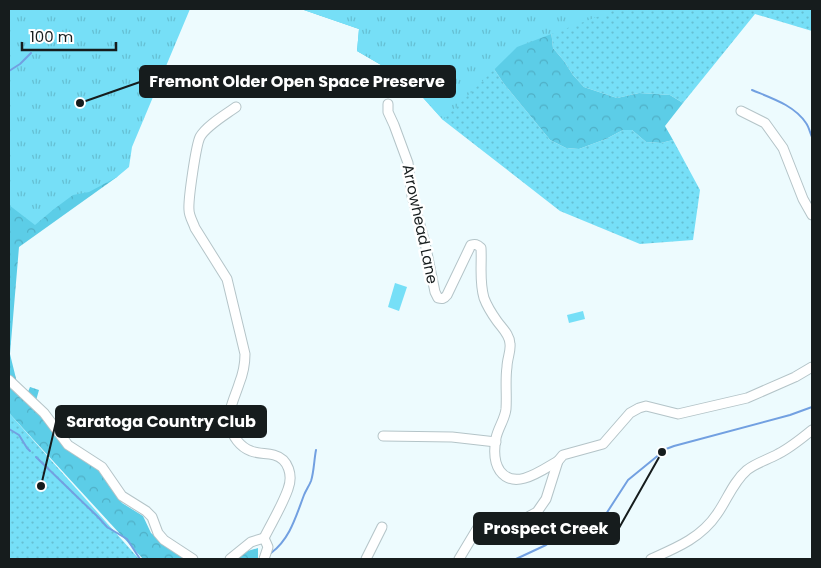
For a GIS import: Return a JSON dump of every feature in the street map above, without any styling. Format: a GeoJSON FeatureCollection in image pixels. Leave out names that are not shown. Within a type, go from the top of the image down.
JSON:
{"type":"FeatureCollection","features":[{"type":"Feature","properties":{"kind":"street","name":"Arrowhead Lane"},"geometry":{"type":"LineString","coordinates":[[388,104],[388,112],[408,164],[412,196],[438,298],[445,298],[471,245],[478,245],[481,248],[481,285],[484,297],[489,308],[508,335],[511,345],[506,367],[506,410],[497,436],[495,461],[504,476],[510,480],[517,480],[535,474],[558,461]]}},
{"type":"Feature","properties":{"kind":"street"},"geometry":{"type":"LineString","coordinates":[[230,559],[251,542],[264,538],[289,488],[290,473],[286,462],[276,455],[251,451],[242,445],[236,439],[230,424],[231,406],[243,374],[245,354],[227,279],[195,228],[189,210],[192,176],[199,138],[205,131],[236,107]]}},
{"type":"Feature","properties":{"kind":"street"},"geometry":{"type":"LineString","coordinates":[[741,111],[765,123],[783,148],[803,199],[812,215]]}},
{"type":"Feature","properties":{"kind":"street"},"geometry":{"type":"LineString","coordinates":[[459,559],[480,524],[488,520],[526,518],[537,512],[546,499],[558,461],[563,455],[603,444],[630,413],[639,408],[646,406],[678,414],[747,398],[795,377],[812,367]]}},
{"type":"Feature","properties":{"kind":"street"},"geometry":{"type":"LineString","coordinates":[[9,380],[44,413],[68,445],[102,467],[122,496],[146,510],[152,517],[158,533],[164,540],[192,559]]}},
{"type":"Feature","properties":{"kind":"street"},"geometry":{"type":"LineString","coordinates":[[652,559],[692,540],[716,516],[734,486],[748,470],[759,462],[778,454],[812,430]]}},
{"type":"Feature","properties":{"kind":"street"},"geometry":{"type":"LineString","coordinates":[[383,436],[452,437],[496,442]]}},
{"type":"Feature","properties":{"kind":"street"},"geometry":{"type":"LineString","coordinates":[[366,559],[382,527]]}},
{"type":"Feature","properties":{"kind":"street"},"geometry":{"type":"LineString","coordinates":[[264,538],[268,547],[264,559]]}},
{"type":"Feature","properties":{"kind":"green space"},"geometry":{"type":"Polygon","coordinates":[[[9,9],[190,9],[132,147],[129,167],[117,177],[89,192],[73,195],[35,225],[9,205],[9,9]]]}},
{"type":"Feature","properties":{"kind":"green space"},"geometry":{"type":"Polygon","coordinates":[[[301,9],[551,30],[553,48],[584,87],[617,98],[639,93],[670,95],[683,103],[665,126],[673,140],[661,143],[646,142],[632,130],[623,130],[606,139],[579,149],[566,148],[550,140],[504,84],[490,63],[416,87],[357,51],[359,29],[301,9]]]}},
{"type":"Feature","properties":{"kind":"green space"},"geometry":{"type":"Polygon","coordinates":[[[301,9],[618,9],[517,47],[443,120],[407,80],[357,51],[359,29],[301,9]]]}},
{"type":"Feature","properties":{"kind":"green space"},"geometry":{"type":"Polygon","coordinates":[[[592,9],[812,9],[812,31],[755,14],[683,103],[670,95],[639,93],[617,98],[584,87],[553,48],[551,30],[592,9]]]}},
{"type":"Feature","properties":{"kind":"green space"},"geometry":{"type":"Polygon","coordinates":[[[490,63],[504,84],[550,140],[566,148],[579,149],[606,139],[623,130],[632,130],[646,142],[661,143],[673,140],[700,190],[693,240],[640,244],[560,211],[443,120],[407,80],[490,63]]]}},
{"type":"Feature","properties":{"kind":"green space"},"geometry":{"type":"Polygon","coordinates":[[[134,134],[117,177],[19,247],[10,354],[21,399],[25,399],[30,387],[39,390],[35,404],[66,446],[100,469],[109,486],[122,503],[143,516],[151,533],[184,559],[143,559],[9,413],[9,147],[134,134]]]}},
{"type":"Feature","properties":{"kind":"green space"},"geometry":{"type":"Polygon","coordinates":[[[395,283],[407,287],[399,311],[388,307],[395,283]]]}},
{"type":"Feature","properties":{"kind":"green space"},"geometry":{"type":"Polygon","coordinates":[[[583,311],[585,319],[569,323],[567,315],[583,311]]]}},
{"type":"Feature","properties":{"kind":"green space"},"geometry":{"type":"Polygon","coordinates":[[[9,413],[139,559],[9,559],[9,413]]]}},
{"type":"Feature","properties":{"kind":"green space"},"geometry":{"type":"Polygon","coordinates":[[[258,548],[258,559],[237,559],[244,552],[258,548]]]}},
{"type":"Feature","properties":{"kind":"waterway"},"geometry":{"type":"LineString","coordinates":[[9,71],[20,64],[31,53]]}},
{"type":"Feature","properties":{"kind":"waterway"},"geometry":{"type":"LineString","coordinates":[[752,90],[795,111],[808,126],[812,137]]}},
{"type":"Feature","properties":{"kind":"waterway"},"geometry":{"type":"LineString","coordinates":[[516,559],[546,545],[558,537],[585,527],[606,514],[628,480],[666,449],[790,415],[812,407]]}},
{"type":"Feature","properties":{"kind":"waterway"},"geometry":{"type":"LineString","coordinates":[[9,429],[19,435],[30,451]]}},
{"type":"Feature","properties":{"kind":"waterway"},"geometry":{"type":"LineString","coordinates":[[271,553],[288,534],[295,519],[311,481],[316,450]]}},
{"type":"Feature","properties":{"kind":"waterway"},"geometry":{"type":"LineString","coordinates":[[36,457],[107,527],[127,539],[140,559]]}},
{"type":"Feature","properties":{"kind":"place","name":"Fremont Older Open Space Preserve"},"geometry":{"type":"Point","coordinates":[80,103]}},
{"type":"Feature","properties":{"kind":"place","name":"Prospect Creek"},"geometry":{"type":"Point","coordinates":[662,452]}},
{"type":"Feature","properties":{"kind":"place","name":"Saratoga Country Club"},"geometry":{"type":"Point","coordinates":[41,486]}}]}
